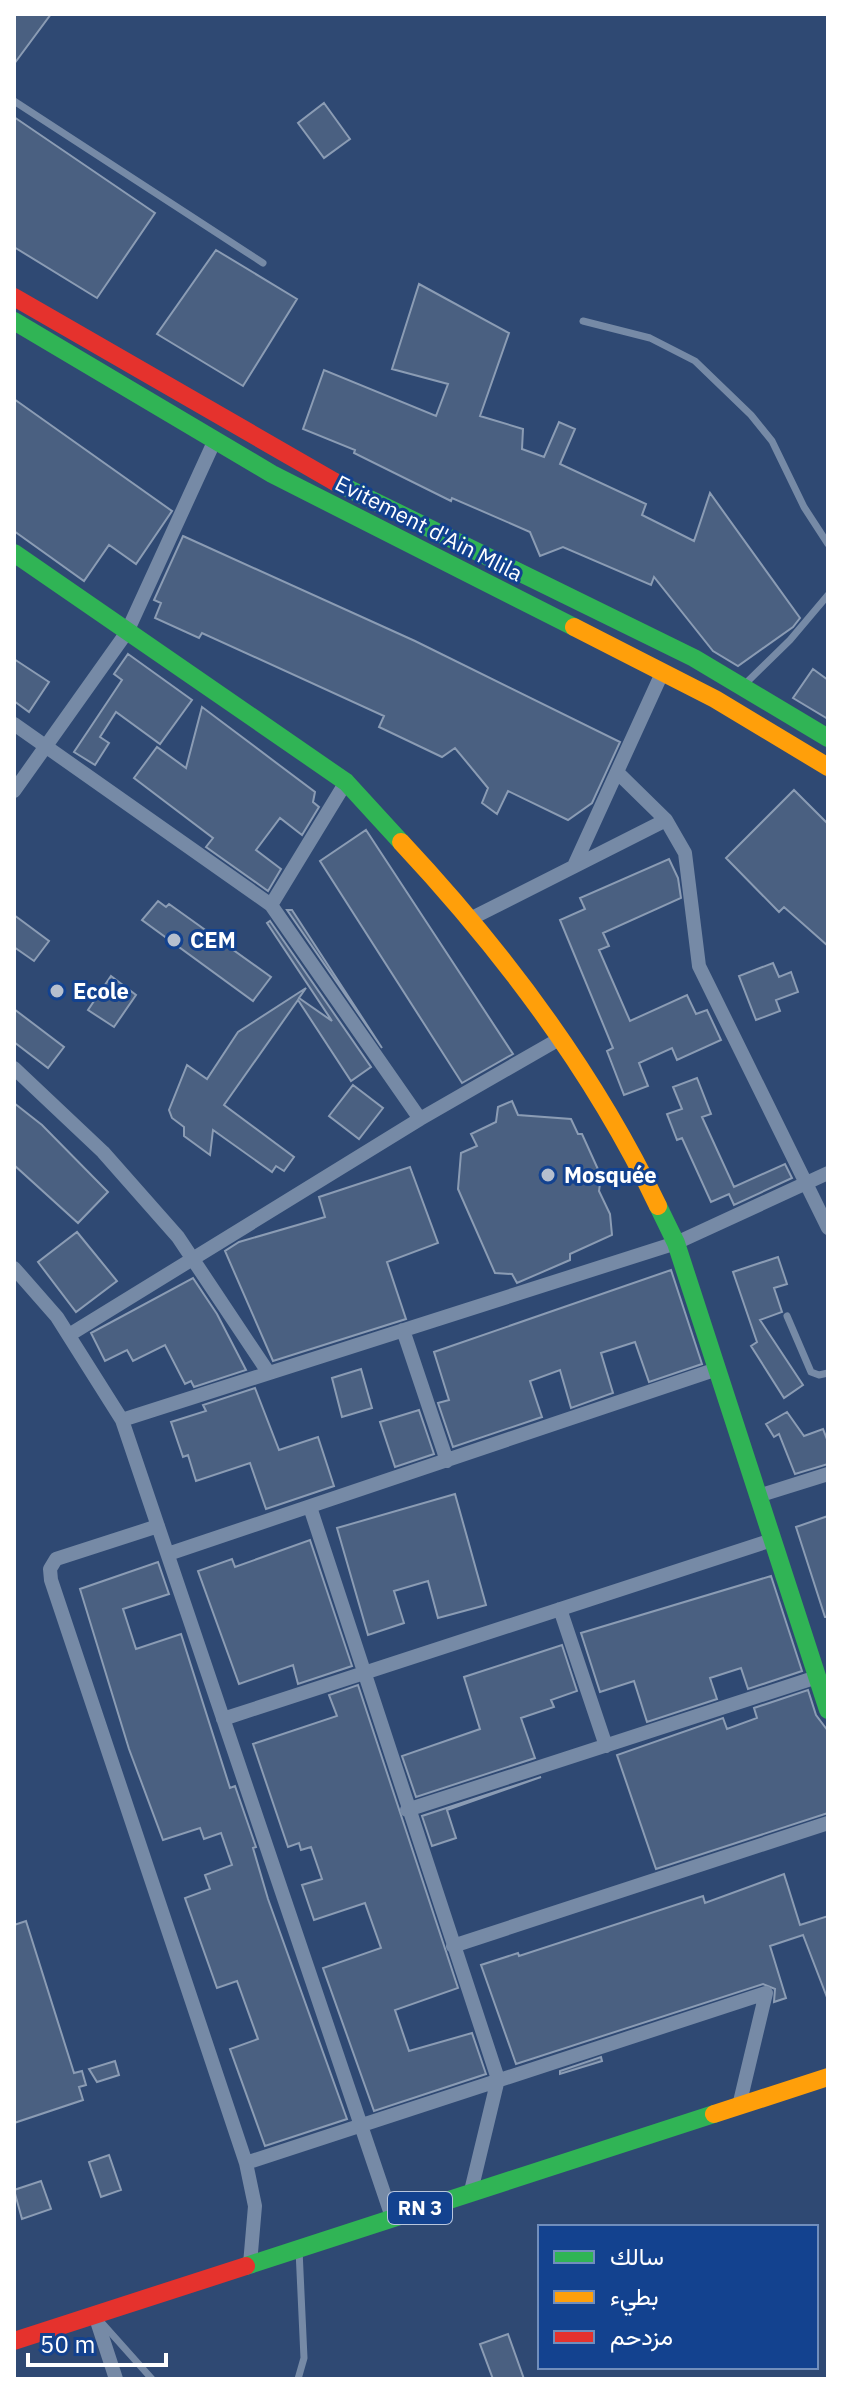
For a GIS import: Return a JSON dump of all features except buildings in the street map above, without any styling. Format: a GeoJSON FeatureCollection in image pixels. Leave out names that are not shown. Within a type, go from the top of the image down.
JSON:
{"type":"FeatureCollection","features":[{"type":"Feature","properties":{"kind":"main road","name":"Evitement d'Ain Mlila"},"geometry":{"type":"LineString","coordinates":[[14,297],[177,394],[370,501],[743,685],[828,738]]}},
{"type":"Feature","properties":{"kind":"main road","name":"Evitement d'Ain Mlila"},"geometry":{"type":"LineString","coordinates":[[14,321],[214,442],[360,521],[663,671],[768,728],[828,767]]}},
{"type":"Feature","properties":{"kind":"main road"},"geometry":{"type":"LineString","coordinates":[[14,553],[346,782],[472,918],[561,1038],[627,1141],[676,1243],[828,1710]]}},
{"type":"Feature","properties":{"kind":"main road","name":"RN 3"},"geometry":{"type":"LineString","coordinates":[[14,2341],[828,2077]]}},
{"type":"Feature","properties":{"kind":"street"},"geometry":{"type":"LineString","coordinates":[[14,791],[127,632],[214,442]]}},
{"type":"Feature","properties":{"kind":"street"},"geometry":{"type":"LineString","coordinates":[[574,866],[663,671]]}},
{"type":"Feature","properties":{"kind":"street"},"geometry":{"type":"LineString","coordinates":[[14,724],[271,905],[420,1119]]}},
{"type":"Feature","properties":{"kind":"street"},"geometry":{"type":"LineString","coordinates":[[617,772],[666,820],[685,853],[699,966],[828,1228]]}},
{"type":"Feature","properties":{"kind":"street"},"geometry":{"type":"LineString","coordinates":[[271,905],[346,782]]}},
{"type":"Feature","properties":{"kind":"street"},"geometry":{"type":"LineString","coordinates":[[472,918],[666,820]]}},
{"type":"Feature","properties":{"kind":"street"},"geometry":{"type":"LineString","coordinates":[[69,1335],[191,1257],[561,1038]]}},
{"type":"Feature","properties":{"kind":"street"},"geometry":{"type":"LineString","coordinates":[[14,1068],[103,1152],[191,1257],[268,1372]]}},
{"type":"Feature","properties":{"kind":"street"},"geometry":{"type":"LineString","coordinates":[[122,1420],[676,1243],[828,1173]]}},
{"type":"Feature","properties":{"kind":"street"},"geometry":{"type":"LineString","coordinates":[[14,1268],[69,1335],[122,1420],[392,2217]]}},
{"type":"Feature","properties":{"kind":"street"},"geometry":{"type":"LineString","coordinates":[[403,1330],[447,1461]]}},
{"type":"Feature","properties":{"kind":"street"},"geometry":{"type":"LineString","coordinates":[[168,1554],[717,1369]]}},
{"type":"Feature","properties":{"kind":"street"},"geometry":{"type":"LineString","coordinates":[[758,1496],[828,1474]]}},
{"type":"Feature","properties":{"kind":"street"},"geometry":{"type":"LineString","coordinates":[[310,1507],[407,1810],[498,2079],[471,2191]]}},
{"type":"Feature","properties":{"kind":"street"},"geometry":{"type":"LineString","coordinates":[[158,1526],[56,1559],[50,1569],[51,1580],[246,2163],[255,2206],[250,2264]]}},
{"type":"Feature","properties":{"kind":"street"},"geometry":{"type":"LineString","coordinates":[[223,1719],[772,1540]]}},
{"type":"Feature","properties":{"kind":"street"},"geometry":{"type":"LineString","coordinates":[[560,1609],[606,1746]]}},
{"type":"Feature","properties":{"kind":"street"},"geometry":{"type":"LineString","coordinates":[[407,1810],[817,1677]]}},
{"type":"Feature","properties":{"kind":"street"},"geometry":{"type":"LineString","coordinates":[[453,1946],[828,1823]]}},
{"type":"Feature","properties":{"kind":"street"},"geometry":{"type":"LineString","coordinates":[[246,2163],[766,1993],[739,2106]]}},
{"type":"Feature","properties":{"kind":"street"},"geometry":{"type":"LineString","coordinates":[[95,2315],[116,2379]]}},
{"type":"Feature","properties":{"kind":"lane"},"geometry":{"type":"LineString","coordinates":[[14,101],[263,263]]}},
{"type":"Feature","properties":{"kind":"lane"},"geometry":{"type":"LineString","coordinates":[[583,321],[650,338],[695,361],[751,415],[772,441],[804,507],[828,544]]}},
{"type":"Feature","properties":{"kind":"lane"},"geometry":{"type":"LineString","coordinates":[[743,685],[790,640],[828,595]]}},
{"type":"Feature","properties":{"kind":"lane"},"geometry":{"type":"LineString","coordinates":[[787,1316],[811,1372],[819,1375],[828,1373]]}},
{"type":"Feature","properties":{"kind":"lane"},"geometry":{"type":"LineString","coordinates":[[298,2379],[304,2358],[299,2248]]}},
{"type":"Feature","properties":{"kind":"lane"},"geometry":{"type":"LineString","coordinates":[[95,2315],[152,2379]]}},
{"type":"Feature","properties":{"kind":"traffic: fast"},"geometry":{"type":"LineString","coordinates":[[14,321],[272,474],[574,627]]}},
{"type":"Feature","properties":{"kind":"traffic: fast"},"geometry":{"type":"LineString","coordinates":[[335,482],[694,658],[828,738]]}},
{"type":"Feature","properties":{"kind":"traffic: fast"},"geometry":{"type":"LineString","coordinates":[[14,553],[346,782],[401,842]]}},
{"type":"Feature","properties":{"kind":"traffic: fast"},"geometry":{"type":"LineString","coordinates":[[658,1206],[676,1243],[828,1710]]}},
{"type":"Feature","properties":{"kind":"traffic: fast"},"geometry":{"type":"LineString","coordinates":[[246,2266],[714,2114]]}},
{"type":"Feature","properties":{"kind":"traffic: slow"},"geometry":{"type":"LineString","coordinates":[[574,627],[715,699],[828,767]]}},
{"type":"Feature","properties":{"kind":"traffic: slow"},"geometry":{"type":"LineString","coordinates":[[401,842],[475,926],[543,1014],[605,1107],[658,1206]]}},
{"type":"Feature","properties":{"kind":"traffic: slow"},"geometry":{"type":"LineString","coordinates":[[714,2114],[828,2077]]}},
{"type":"Feature","properties":{"kind":"traffic: jam"},"geometry":{"type":"LineString","coordinates":[[14,297],[335,482]]}},
{"type":"Feature","properties":{"kind":"traffic: jam"},"geometry":{"type":"LineString","coordinates":[[14,2341],[246,2266]]}},
{"type":"Feature","properties":{"kind":"place","name":"CEM"},"geometry":{"type":"Point","coordinates":[174,940]}},
{"type":"Feature","properties":{"kind":"place","name":"Ecole"},"geometry":{"type":"Point","coordinates":[57,991]}},
{"type":"Feature","properties":{"kind":"place","name":"Mosquée"},"geometry":{"type":"Point","coordinates":[548,1175]}}]}
